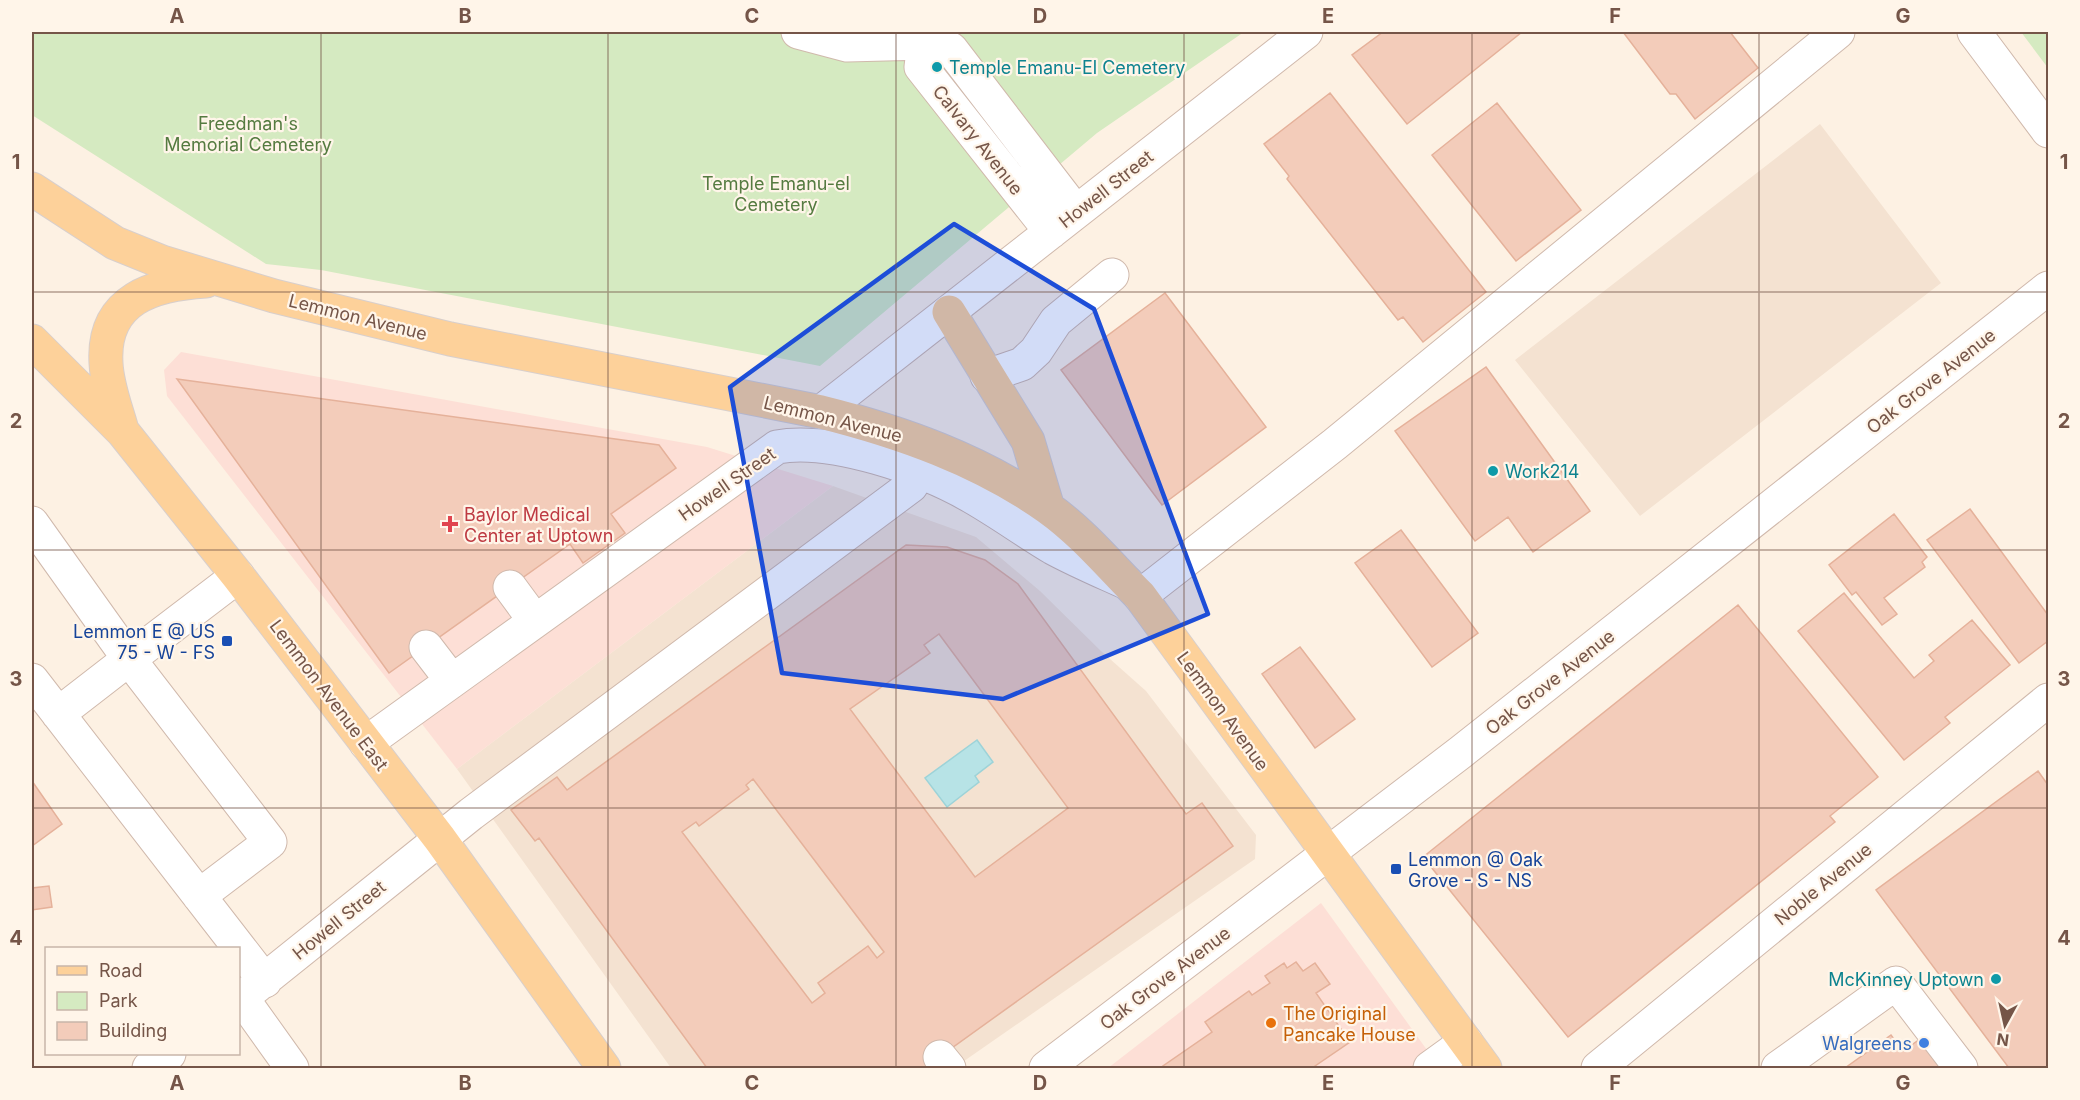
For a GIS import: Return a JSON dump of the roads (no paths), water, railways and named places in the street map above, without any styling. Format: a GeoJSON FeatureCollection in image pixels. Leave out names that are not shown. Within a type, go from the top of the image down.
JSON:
{"type":"FeatureCollection","features":[{"type":"Feature","properties":{"kind":"main road","name":"Lemmon Avenue"},"geometry":{"type":"LineString","coordinates":[[32,189],[115,243],[162,262],[274,296],[450,339],[821,412],[870,424],[937,448],[990,473],[1048,508],[1099,552],[1134,590],[1326,855],[1485,1068]]}},
{"type":"Feature","properties":{"kind":"main road"},"geometry":{"type":"LineString","coordinates":[[123,432],[106,361],[112,326],[136,296],[158,286],[223,280]]}},
{"type":"Feature","properties":{"kind":"main road"},"geometry":{"type":"LineString","coordinates":[[949,312],[1028,441],[1048,508]]}},
{"type":"Feature","properties":{"kind":"main road","name":"Lemmon Avenue East"},"geometry":{"type":"LineString","coordinates":[[32,341],[123,432],[238,576],[440,839],[604,1068]]}},
{"type":"Feature","properties":{"kind":"street","name":"Calvary Avenue"},"geometry":{"type":"LineString","coordinates":[[798,32],[847,45],[924,43],[951,49],[1076,212]]}},
{"type":"Feature","properties":{"kind":"street","name":"Howell Street"},"geometry":{"type":"LineString","coordinates":[[821,412],[1306,32]]}},
{"type":"Feature","properties":{"kind":"street"},"geometry":{"type":"LineString","coordinates":[[1134,590],[1335,444],[1838,32]]}},
{"type":"Feature","properties":{"kind":"street"},"geometry":{"type":"LineString","coordinates":[[1974,32],[2049,130]]}},
{"type":"Feature","properties":{"kind":"street","name":"Calvary Avenue"},"geometry":{"type":"LineString","coordinates":[[924,43],[921,67],[1051,232]]}},
{"type":"Feature","properties":{"kind":"street"},"geometry":{"type":"LineString","coordinates":[[987,376],[1022,364],[1036,351],[1056,321],[1112,275]]}},
{"type":"Feature","properties":{"kind":"street","name":"Oak Grove Avenue"},"geometry":{"type":"LineString","coordinates":[[1046,1068],[1084,1057],[1326,855],[1461,752],[2049,288]]}},
{"type":"Feature","properties":{"kind":"street","name":"Howell Street"},"geometry":{"type":"LineString","coordinates":[[366,743],[777,447],[798,443],[820,445],[852,452],[919,473],[971,496],[1054,549],[1134,590]]}},
{"type":"Feature","properties":{"kind":"street","name":"Howell Street"},"geometry":{"type":"LineString","coordinates":[[248,993],[440,839],[910,486],[919,473]]}},
{"type":"Feature","properties":{"kind":"street"},"geometry":{"type":"LineString","coordinates":[[32,524],[129,659],[270,842],[199,896]]}},
{"type":"Feature","properties":{"kind":"street"},"geometry":{"type":"LineString","coordinates":[[58,714],[238,576]]}},
{"type":"Feature","properties":{"kind":"street"},"geometry":{"type":"LineString","coordinates":[[510,587],[536,621]]}},
{"type":"Feature","properties":{"kind":"street"},"geometry":{"type":"LineString","coordinates":[[426,647],[452,681]]}},
{"type":"Feature","properties":{"kind":"street"},"geometry":{"type":"LineString","coordinates":[[32,680],[199,896],[225,947]]}},
{"type":"Feature","properties":{"kind":"street","name":"Noble Avenue"},"geometry":{"type":"LineString","coordinates":[[1598,1068],[2049,700]]}},
{"type":"Feature","properties":{"kind":"street"},"geometry":{"type":"LineString","coordinates":[[240,977],[292,1068]]}},
{"type":"Feature","properties":{"kind":"street"},"geometry":{"type":"LineString","coordinates":[[1778,1068],[1896,983],[1960,1068]]}},
{"type":"Feature","properties":{"kind":"street"},"geometry":{"type":"LineString","coordinates":[[1430,1068],[1466,1042]]}},
{"type":"Feature","properties":{"kind":"street"},"geometry":{"type":"LineString","coordinates":[[149,1068],[166,1055]]}},
{"type":"Feature","properties":{"kind":"water"},"geometry":{"type":"Polygon","coordinates":[[[977,740],[993,762],[975,776],[979,782],[947,807],[925,778],[977,740]]]}},
{"type":"Feature","properties":{"kind":"place","name":"Temple Emanu-El Cemetery"},"geometry":{"type":"Point","coordinates":[937,67]}},
{"type":"Feature","properties":{"kind":"place","name":"Work214"},"geometry":{"type":"Point","coordinates":[1493,471]}},
{"type":"Feature","properties":{"kind":"place","name":"Baylor Medical Center at Uptown"},"geometry":{"type":"Point","coordinates":[450,524]}},
{"type":"Feature","properties":{"kind":"place","name":"Lemmon E @ US 75 - W - FS"},"geometry":{"type":"Point","coordinates":[227,641]}},
{"type":"Feature","properties":{"kind":"place","name":"Lemmon @ Oak Grove - S - NS"},"geometry":{"type":"Point","coordinates":[1396,869]}},
{"type":"Feature","properties":{"kind":"place","name":"McKinney Uptown"},"geometry":{"type":"Point","coordinates":[1996,979]}},
{"type":"Feature","properties":{"kind":"place","name":"The Original Pancake House"},"geometry":{"type":"Point","coordinates":[1271,1023]}},
{"type":"Feature","properties":{"kind":"place","name":"Walgreens"},"geometry":{"type":"Point","coordinates":[1924,1043]}},
{"type":"Feature","properties":{"kind":"park label","name":"Freedman's Memorial Cemetery"},"geometry":{"type":"Point","coordinates":[248,133]}},
{"type":"Feature","properties":{"kind":"park label","name":"Temple Emanu-el Cemetery"},"geometry":{"type":"Point","coordinates":[776,193]}}]}
